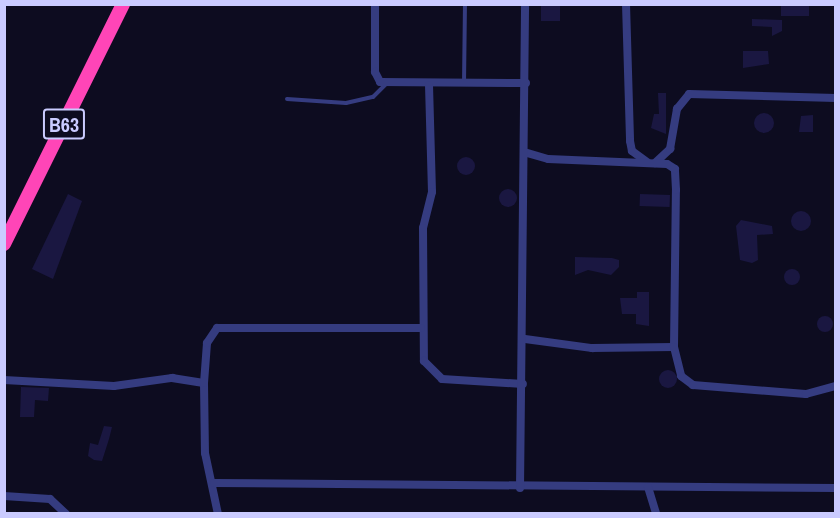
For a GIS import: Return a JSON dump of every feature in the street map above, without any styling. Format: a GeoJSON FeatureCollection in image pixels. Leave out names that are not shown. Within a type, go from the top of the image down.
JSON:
{"type":"FeatureCollection","features":[{"type":"Feature","properties":{"kind":"highway","name":"B63"},"geometry":{"type":"LineString","coordinates":[[4,244],[123,4]]}},
{"type":"Feature","properties":{"kind":"street"},"geometry":{"type":"LineString","coordinates":[[375,4],[375,72],[387,84],[429,86],[526,83]]}},
{"type":"Feature","properties":{"kind":"street"},"geometry":{"type":"LineString","coordinates":[[520,488],[525,339],[527,153],[525,4]]}},
{"type":"Feature","properties":{"kind":"street"},"geometry":{"type":"LineString","coordinates":[[626,4],[630,141],[633,152],[651,162],[675,169],[674,347],[681,376],[693,385],[806,394],[836,386]]}},
{"type":"Feature","properties":{"kind":"street"},"geometry":{"type":"LineString","coordinates":[[429,86],[432,192],[423,228],[421,327],[424,361],[436,376],[523,384]]}},
{"type":"Feature","properties":{"kind":"street"},"geometry":{"type":"LineString","coordinates":[[527,153],[548,159],[651,162],[670,149],[676,109],[689,94],[836,98]]}},
{"type":"Feature","properties":{"kind":"street"},"geometry":{"type":"LineString","coordinates":[[218,513],[214,483],[205,453],[204,383],[207,343],[217,328],[421,327]]}},
{"type":"Feature","properties":{"kind":"street"},"geometry":{"type":"LineString","coordinates":[[525,339],[592,348],[674,347]]}},
{"type":"Feature","properties":{"kind":"street"},"geometry":{"type":"LineString","coordinates":[[4,380],[114,386],[172,378],[204,383]]}},
{"type":"Feature","properties":{"kind":"street"},"geometry":{"type":"LineString","coordinates":[[214,483],[520,488],[836,488]]}},
{"type":"Feature","properties":{"kind":"street"},"geometry":{"type":"LineString","coordinates":[[648,487],[656,513]]}},
{"type":"Feature","properties":{"kind":"street"},"geometry":{"type":"LineString","coordinates":[[4,496],[50,499],[66,513]]}},
{"type":"Feature","properties":{"kind":"lane"},"geometry":{"type":"LineString","coordinates":[[464,85],[465,4]]}},
{"type":"Feature","properties":{"kind":"lane"},"geometry":{"type":"LineString","coordinates":[[287,99],[346,104],[373,97],[387,84]]}},
{"type":"Feature","properties":{"kind":"building"},"geometry":{"type":"Polygon","coordinates":[[[541,4],[560,4],[560,21],[541,21],[541,4]]]}},
{"type":"Feature","properties":{"kind":"building"},"geometry":{"type":"Polygon","coordinates":[[[781,4],[809,4],[809,16],[781,16],[781,4]]]}},
{"type":"Feature","properties":{"kind":"building"},"geometry":{"type":"Polygon","coordinates":[[[752,19],[782,20],[782,31],[772,36],[772,27],[752,26],[752,19]]]}},
{"type":"Feature","properties":{"kind":"building"},"geometry":{"type":"Polygon","coordinates":[[[743,51],[768,51],[769,64],[743,68],[743,51]]]}},
{"type":"Feature","properties":{"kind":"building"},"geometry":{"type":"Polygon","coordinates":[[[658,93],[666,93],[666,134],[651,128],[654,114],[659,114],[658,93]]]}},
{"type":"Feature","properties":{"kind":"building"},"geometry":{"type":"Polygon","coordinates":[[[764,113],[771,116],[774,123],[771,130],[764,133],[757,130],[754,123],[757,116],[764,113]]]}},
{"type":"Feature","properties":{"kind":"building"},"geometry":{"type":"Polygon","coordinates":[[[813,115],[813,132],[799,132],[801,116],[813,115]]]}},
{"type":"Feature","properties":{"kind":"building"},"geometry":{"type":"Polygon","coordinates":[[[466,157],[472,160],[475,166],[472,172],[466,175],[460,172],[457,166],[460,160],[466,157]]]}},
{"type":"Feature","properties":{"kind":"building"},"geometry":{"type":"Polygon","coordinates":[[[508,189],[514,192],[517,198],[514,204],[508,207],[502,204],[499,198],[502,192],[508,189]]]}},
{"type":"Feature","properties":{"kind":"building"},"geometry":{"type":"Polygon","coordinates":[[[68,194],[82,201],[53,279],[32,269],[68,194]]]}},
{"type":"Feature","properties":{"kind":"building"},"geometry":{"type":"Polygon","coordinates":[[[640,194],[670,195],[670,207],[640,206],[640,194]]]}},
{"type":"Feature","properties":{"kind":"building"},"geometry":{"type":"Polygon","coordinates":[[[801,211],[808,214],[811,221],[808,228],[801,231],[794,228],[791,221],[794,214],[801,211]]]}},
{"type":"Feature","properties":{"kind":"building"},"geometry":{"type":"Polygon","coordinates":[[[741,220],[772,226],[773,234],[757,235],[758,260],[752,263],[740,260],[736,226],[741,220]]]}},
{"type":"Feature","properties":{"kind":"building"},"geometry":{"type":"Polygon","coordinates":[[[575,257],[612,258],[619,260],[619,267],[611,275],[588,270],[575,275],[575,257]]]}},
{"type":"Feature","properties":{"kind":"building"},"geometry":{"type":"Polygon","coordinates":[[[789,269],[795,269],[800,277],[798,283],[789,285],[784,280],[784,274],[789,269]]]}},
{"type":"Feature","properties":{"kind":"building"},"geometry":{"type":"Polygon","coordinates":[[[637,292],[649,292],[649,326],[636,324],[636,314],[622,314],[620,298],[637,298],[637,292]]]}},
{"type":"Feature","properties":{"kind":"building"},"geometry":{"type":"Polygon","coordinates":[[[822,316],[828,316],[833,324],[831,330],[822,332],[817,327],[817,321],[822,316]]]}},
{"type":"Feature","properties":{"kind":"building"},"geometry":{"type":"Polygon","coordinates":[[[668,370],[674,373],[677,379],[674,385],[668,388],[662,385],[659,379],[662,373],[668,370]]]}},
{"type":"Feature","properties":{"kind":"building"},"geometry":{"type":"Polygon","coordinates":[[[21,387],[49,388],[48,401],[35,400],[34,417],[20,417],[21,387]]]}},
{"type":"Feature","properties":{"kind":"building"},"geometry":{"type":"Polygon","coordinates":[[[104,426],[112,427],[109,439],[102,461],[94,460],[88,456],[90,443],[98,445],[104,426]]]}}]}
